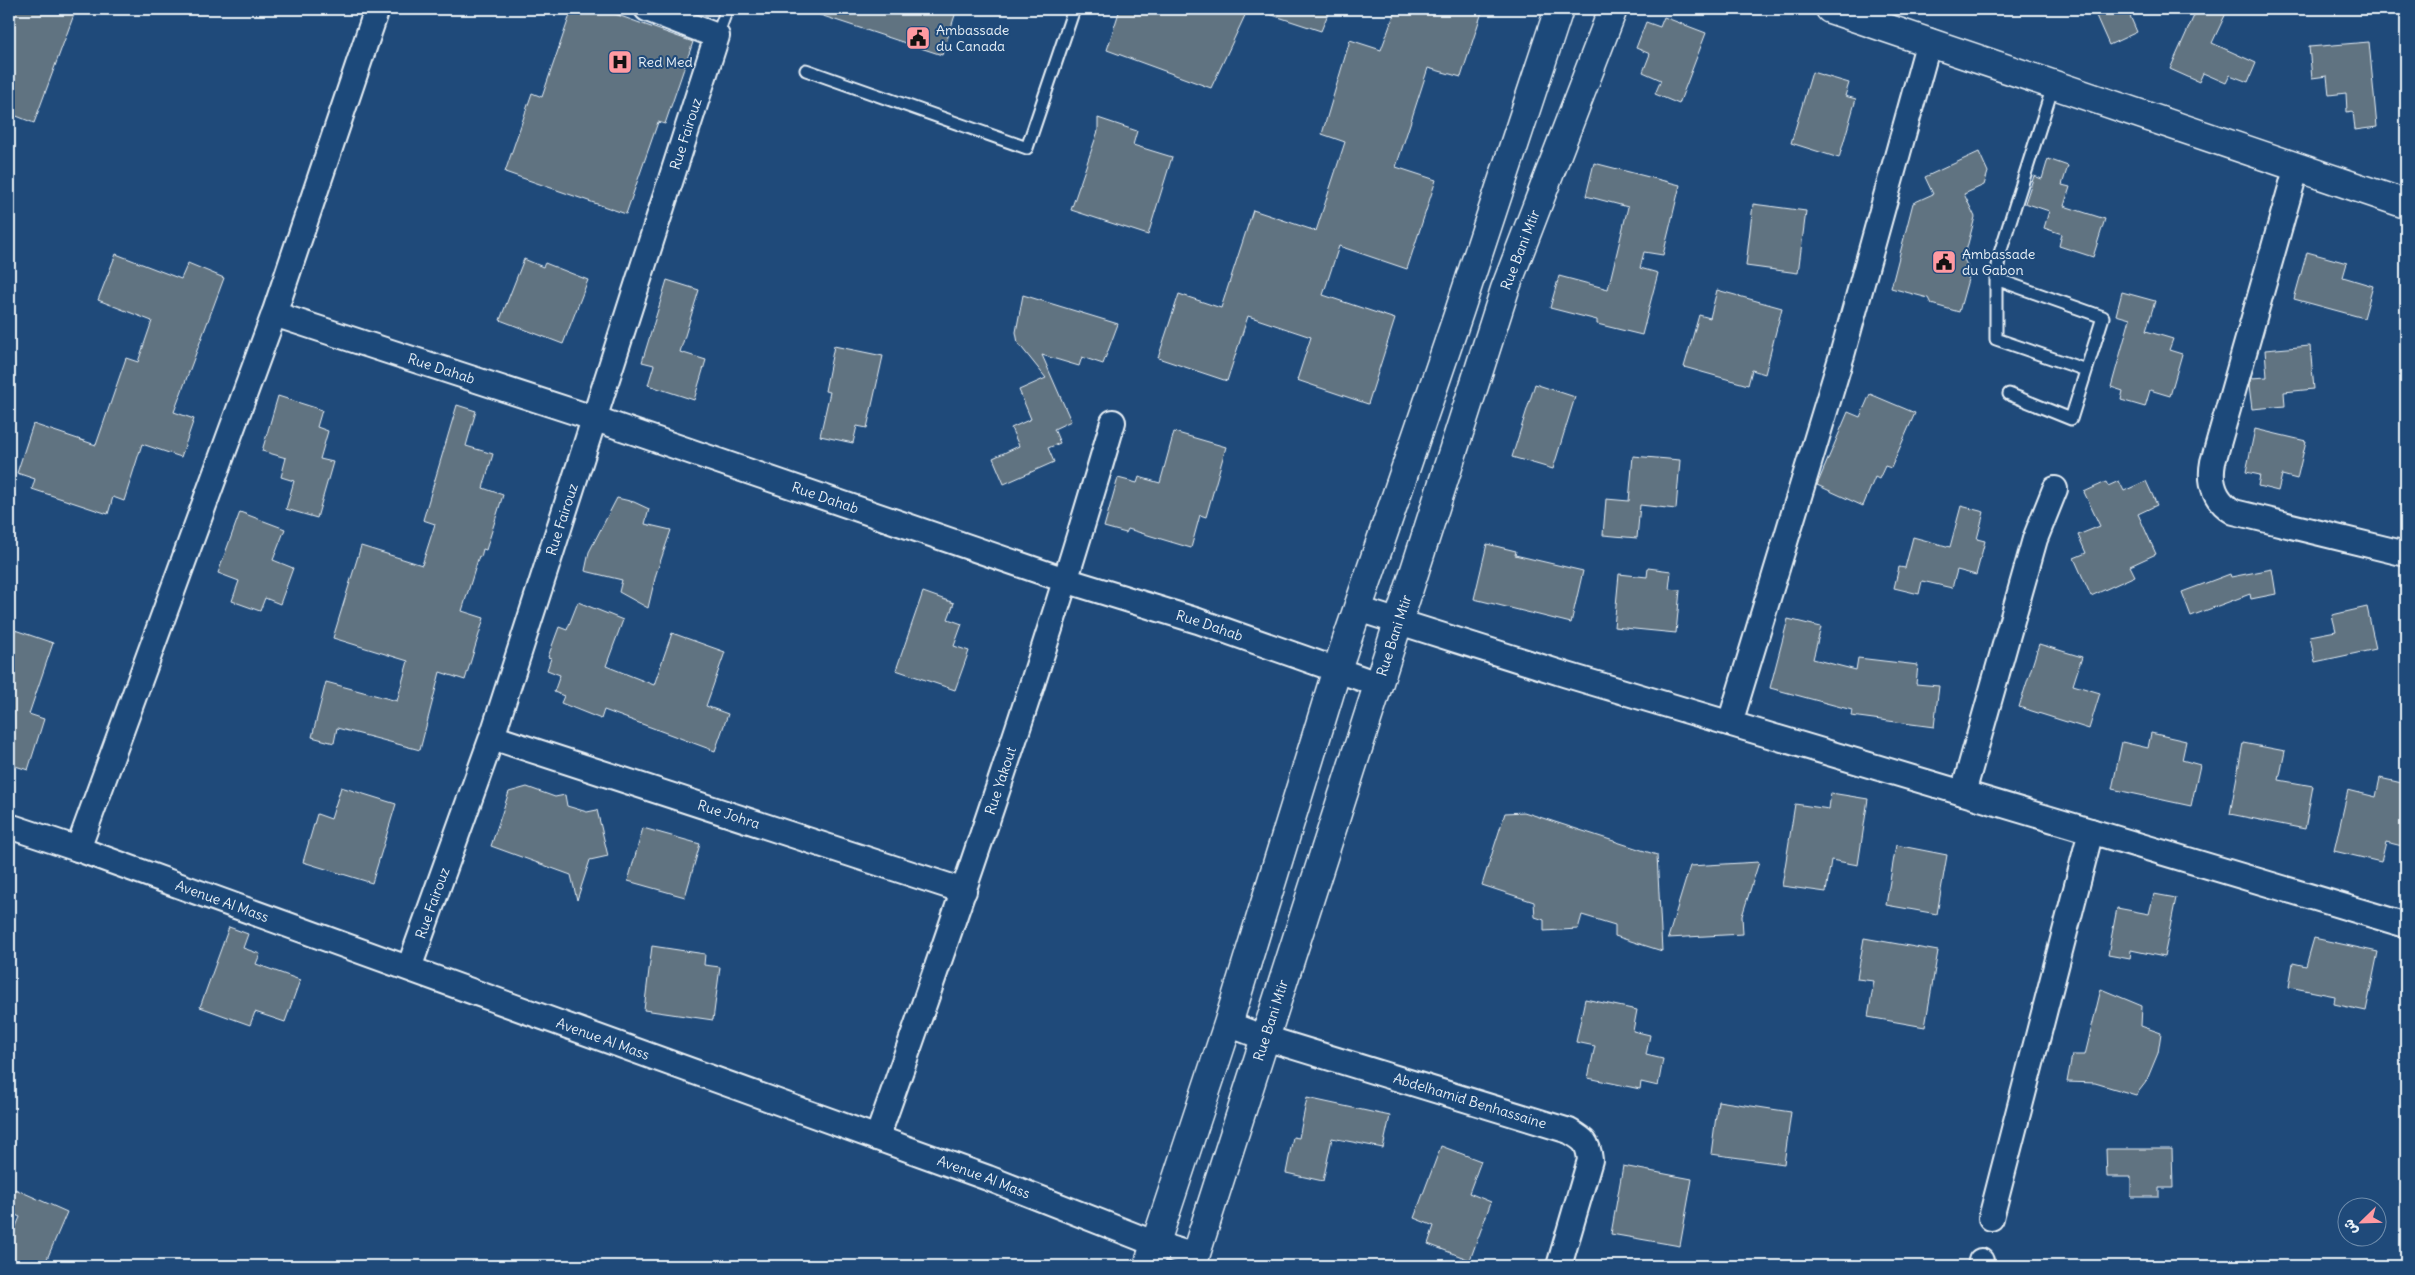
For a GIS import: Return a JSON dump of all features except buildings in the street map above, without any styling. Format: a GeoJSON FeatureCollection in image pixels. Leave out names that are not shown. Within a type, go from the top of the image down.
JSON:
{"type":"FeatureCollection","features":[{"type":"Feature","properties":{"kind":"street"},"geometry":{"type":"LineString","coordinates":[[78,848],[274,314],[378,9]]}},
{"type":"Feature","properties":{"kind":"street"},"geometry":{"type":"LineString","coordinates":[[647,9],[717,36]]}},
{"type":"Feature","properties":{"kind":"street"},"geometry":{"type":"LineString","coordinates":[[1152,1255],[1228,1024],[1337,669],[1560,9]]}},
{"type":"Feature","properties":{"kind":"street","name":"Rue Bani Mtir"},"geometry":{"type":"LineString","coordinates":[[1194,1261],[1377,684],[1399,622],[1505,289],[1613,9]]}},
{"type":"Feature","properties":{"kind":"street"},"geometry":{"type":"LineString","coordinates":[[1830,9],[1930,41],[2406,204]]}},
{"type":"Feature","properties":{"kind":"street","name":"Rue Fairouz"},"geometry":{"type":"LineString","coordinates":[[408,968],[492,737],[717,36]]}},
{"type":"Feature","properties":{"kind":"street"},"geometry":{"type":"LineString","coordinates":[[1730,724],[1842,355],[1930,41]]}},
{"type":"Feature","properties":{"kind":"street"},"geometry":{"type":"LineString","coordinates":[[2297,166],[2213,462],[2211,473],[2213,486],[2218,498],[2225,507],[2234,512],[2406,554]]}},
{"type":"Feature","properties":{"kind":"street","name":"Rue Dahab"},"geometry":{"type":"LineString","coordinates":[[274,314],[594,418],[1065,580],[1198,622],[1377,684]]}},
{"type":"Feature","properties":{"kind":"street","name":"Rue Yakout"},"geometry":{"type":"LineString","coordinates":[[876,1138],[964,891],[1065,580],[1113,422]]}},
{"type":"Feature","properties":{"kind":"street"},"geometry":{"type":"LineString","coordinates":[[1963,793],[2036,539],[2055,489]]}},
{"type":"Feature","properties":{"kind":"street"},"geometry":{"type":"LineString","coordinates":[[1358,610],[1730,724],[2406,925]]}},
{"type":"Feature","properties":{"kind":"street","name":"Rue Johra"},"geometry":{"type":"LineString","coordinates":[[492,737],[964,891]]}},
{"type":"Feature","properties":{"kind":"street","name":"Avenue Al Mass"},"geometry":{"type":"LineString","coordinates":[[9,826],[78,848],[988,1178],[1152,1255],[1194,1261]]}},
{"type":"Feature","properties":{"kind":"street"},"geometry":{"type":"LineString","coordinates":[[1991,1218],[2091,831]]}},
{"type":"Feature","properties":{"kind":"street","name":"Abdelhamid Benhassaine"},"geometry":{"type":"LineString","coordinates":[[1228,1024],[1265,1038],[1569,1130],[1584,1140],[1589,1146],[1590,1160],[1559,1266]]}},
{"type":"Feature","properties":{"kind":"lane"},"geometry":{"type":"LineString","coordinates":[[717,36],[727,9]]}},
{"type":"Feature","properties":{"kind":"lane"},"geometry":{"type":"LineString","coordinates":[[806,70],[1027,148],[1074,9]]}},
{"type":"Feature","properties":{"kind":"lane"},"geometry":{"type":"LineString","coordinates":[[2054,84],[2000,253],[1996,279],[1996,338],[2086,370]]}},
{"type":"Feature","properties":{"kind":"lane"},"geometry":{"type":"LineString","coordinates":[[1996,279],[2103,317],[2071,419],[2008,394]]}},
{"type":"Feature","properties":{"kind":"place","name":"Ambassade du Canada"},"geometry":{"type":"Point","coordinates":[918,38]}},
{"type":"Feature","properties":{"kind":"place","name":"Red Med"},"geometry":{"type":"Point","coordinates":[620,62]}},
{"type":"Feature","properties":{"kind":"place","name":"Ambassade du Gabon"},"geometry":{"type":"Point","coordinates":[1944,262]}}]}
